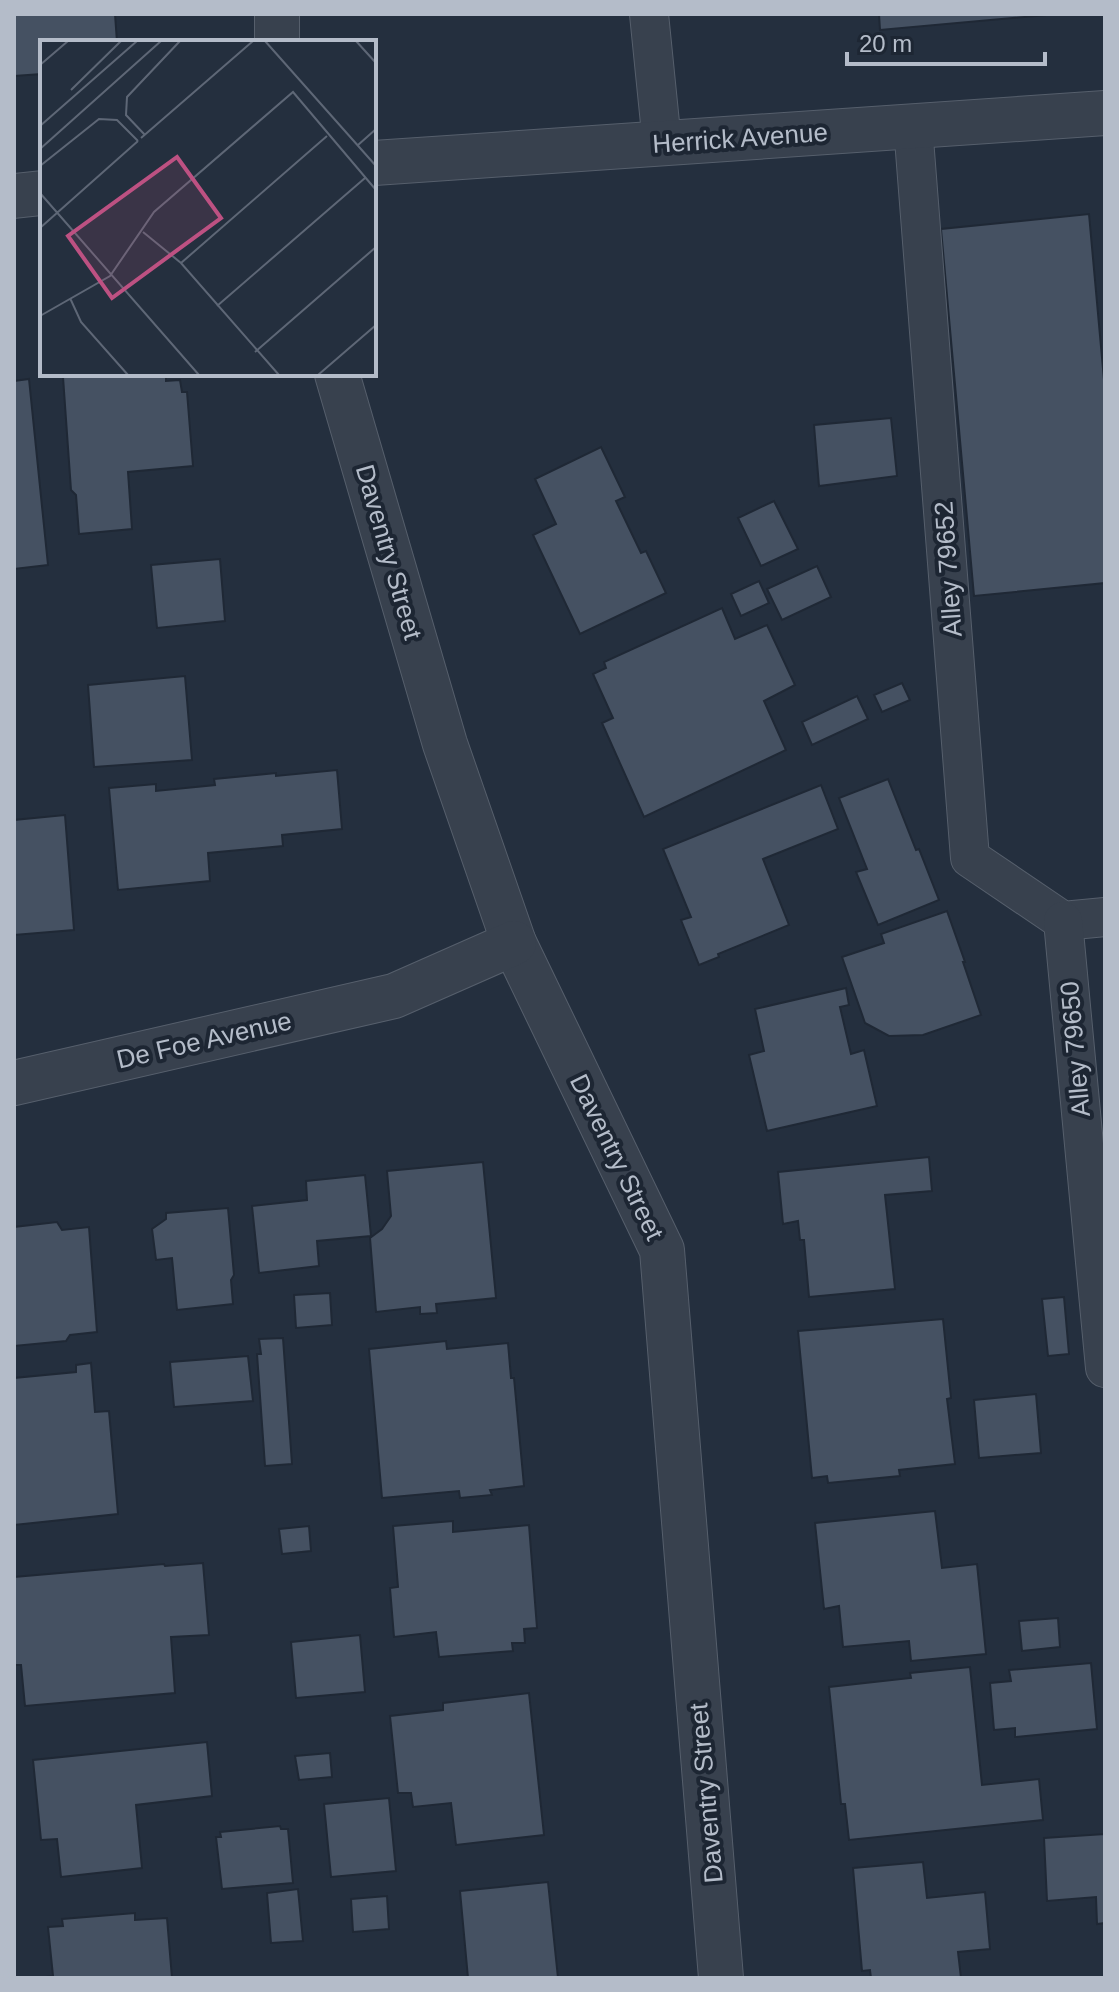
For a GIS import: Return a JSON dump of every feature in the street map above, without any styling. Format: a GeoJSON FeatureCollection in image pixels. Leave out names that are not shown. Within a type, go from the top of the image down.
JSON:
{"type":"FeatureCollection","features":[{"type":"Feature","properties":{"kind":"street"},"geometry":{"type":"LineString","coordinates":[[277,14],[277,40]]}},
{"type":"Feature","properties":{"kind":"street","name":"Herrick Avenue"},"geometry":{"type":"LineString","coordinates":[[376,163],[1105,113]]}},
{"type":"Feature","properties":{"kind":"street"},"geometry":{"type":"LineString","coordinates":[[14,196],[40,193]]}},
{"type":"Feature","properties":{"kind":"street","name":"Daventry Street"},"geometry":{"type":"LineString","coordinates":[[338,376],[445,744],[514,943],[662,1250],[721,1978]]}},
{"type":"Feature","properties":{"kind":"street","name":"De Foe Avenue"},"geometry":{"type":"LineString","coordinates":[[14,1083],[394,996],[514,943]]}},
{"type":"Feature","properties":{"kind":"lane"},"geometry":{"type":"LineString","coordinates":[[649,14],[662,143]]}},
{"type":"Feature","properties":{"kind":"lane","name":"Alley 79652"},"geometry":{"type":"LineString","coordinates":[[913,126],[970,858],[1063,921]]}},
{"type":"Feature","properties":{"kind":"lane"},"geometry":{"type":"LineString","coordinates":[[1063,921],[1105,917]]}},
{"type":"Feature","properties":{"kind":"lane","name":"Alley 79650"},"geometry":{"type":"LineString","coordinates":[[1063,921],[1105,1368]]}},
{"type":"Feature","properties":{"kind":"building"},"geometry":{"type":"Polygon","coordinates":[[[14,14],[115,14],[117,40],[40,40],[40,74],[14,76],[14,14]]]}},
{"type":"Feature","properties":{"kind":"building"},"geometry":{"type":"Polygon","coordinates":[[[879,14],[1058,14],[880,30],[879,14]]]}},
{"type":"Feature","properties":{"kind":"building"},"geometry":{"type":"Polygon","coordinates":[[[1089,214],[1105,391],[1105,583],[974,596],[941,229],[1089,214]]]}},
{"type":"Feature","properties":{"kind":"building"},"geometry":{"type":"Polygon","coordinates":[[[166,376],[166,381],[180,380],[182,392],[187,392],[193,466],[128,472],[132,529],[79,534],[76,495],[71,490],[63,377],[166,376]]]}},
{"type":"Feature","properties":{"kind":"building"},"geometry":{"type":"Polygon","coordinates":[[[29,379],[48,565],[14,569],[14,381],[29,379]]]}},
{"type":"Feature","properties":{"kind":"building"},"geometry":{"type":"Polygon","coordinates":[[[891,418],[897,476],[819,486],[814,425],[891,418]]]}},
{"type":"Feature","properties":{"kind":"building"},"geometry":{"type":"Polygon","coordinates":[[[601,447],[625,497],[616,501],[641,553],[646,551],[666,593],[580,634],[533,535],[556,524],[535,479],[601,447]]]}},
{"type":"Feature","properties":{"kind":"building"},"geometry":{"type":"Polygon","coordinates":[[[774,501],[798,549],[761,566],[738,518],[774,501]]]}},
{"type":"Feature","properties":{"kind":"building"},"geometry":{"type":"Polygon","coordinates":[[[220,559],[225,621],[157,628],[151,565],[220,559]]]}},
{"type":"Feature","properties":{"kind":"building"},"geometry":{"type":"Polygon","coordinates":[[[817,566],[831,597],[782,620],[767,589],[817,566]]]}},
{"type":"Feature","properties":{"kind":"building"},"geometry":{"type":"Polygon","coordinates":[[[759,581],[769,603],[741,616],[731,594],[759,581]]]}},
{"type":"Feature","properties":{"kind":"building"},"geometry":{"type":"Polygon","coordinates":[[[722,608],[735,639],[767,625],[795,685],[764,701],[786,750],[644,817],[602,723],[613,718],[593,674],[606,668],[604,662],[722,608]]]}},
{"type":"Feature","properties":{"kind":"building"},"geometry":{"type":"Polygon","coordinates":[[[185,676],[192,760],[94,767],[88,685],[185,676]]]}},
{"type":"Feature","properties":{"kind":"building"},"geometry":{"type":"Polygon","coordinates":[[[902,683],[910,700],[882,712],[874,695],[902,683]]]}},
{"type":"Feature","properties":{"kind":"building"},"geometry":{"type":"Polygon","coordinates":[[[857,696],[868,719],[812,745],[802,722],[857,696]]]}},
{"type":"Feature","properties":{"kind":"building"},"geometry":{"type":"Polygon","coordinates":[[[337,770],[342,829],[282,835],[283,846],[208,853],[210,881],[118,890],[109,788],[156,784],[156,791],[215,785],[214,779],[337,770]]]}},
{"type":"Feature","properties":{"kind":"building"},"geometry":{"type":"Polygon","coordinates":[[[888,779],[939,900],[878,925],[856,872],[867,869],[839,798],[888,779]]]}},
{"type":"Feature","properties":{"kind":"building"},"geometry":{"type":"Polygon","coordinates":[[[821,785],[838,829],[763,859],[789,925],[699,965],[681,920],[691,917],[663,849],[821,785]]]}},
{"type":"Feature","properties":{"kind":"building"},"geometry":{"type":"Polygon","coordinates":[[[65,815],[74,930],[14,935],[14,820],[65,815]]]}},
{"type":"Feature","properties":{"kind":"building"},"geometry":{"type":"Polygon","coordinates":[[[947,911],[981,1015],[923,1035],[889,1036],[865,1023],[842,957],[884,943],[881,934],[947,911]]]}},
{"type":"Feature","properties":{"kind":"building"},"geometry":{"type":"Polygon","coordinates":[[[846,988],[849,1005],[840,1007],[851,1054],[864,1050],[877,1106],[767,1131],[749,1055],[764,1051],[755,1009],[846,988]]]}},
{"type":"Feature","properties":{"kind":"building"},"geometry":{"type":"Polygon","coordinates":[[[929,1157],[932,1191],[885,1195],[895,1289],[809,1297],[804,1240],[800,1240],[798,1221],[783,1224],[778,1172],[929,1157]]]}},
{"type":"Feature","properties":{"kind":"building"},"geometry":{"type":"Polygon","coordinates":[[[483,1162],[496,1298],[436,1304],[437,1313],[420,1314],[420,1307],[376,1312],[370,1238],[382,1229],[391,1216],[387,1171],[483,1162]]]}},
{"type":"Feature","properties":{"kind":"building"},"geometry":{"type":"Polygon","coordinates":[[[365,1175],[371,1236],[317,1241],[319,1266],[259,1273],[252,1206],[307,1200],[306,1181],[365,1175]]]}},
{"type":"Feature","properties":{"kind":"building"},"geometry":{"type":"Polygon","coordinates":[[[228,1208],[234,1275],[231,1280],[233,1304],[177,1310],[172,1258],[156,1260],[152,1229],[166,1219],[166,1213],[228,1208]]]}},
{"type":"Feature","properties":{"kind":"building"},"geometry":{"type":"Polygon","coordinates":[[[57,1222],[62,1230],[89,1227],[97,1332],[70,1335],[66,1341],[14,1346],[14,1227],[57,1222]]]}},
{"type":"Feature","properties":{"kind":"building"},"geometry":{"type":"Polygon","coordinates":[[[330,1293],[332,1325],[296,1328],[294,1295],[330,1293]]]}},
{"type":"Feature","properties":{"kind":"building"},"geometry":{"type":"Polygon","coordinates":[[[1064,1297],[1069,1354],[1048,1356],[1042,1299],[1064,1297]]]}},
{"type":"Feature","properties":{"kind":"building"},"geometry":{"type":"Polygon","coordinates":[[[943,1319],[951,1398],[947,1399],[955,1464],[899,1470],[900,1476],[828,1483],[827,1476],[812,1478],[798,1331],[943,1319]]]}},
{"type":"Feature","properties":{"kind":"building"},"geometry":{"type":"Polygon","coordinates":[[[283,1338],[292,1464],[265,1466],[257,1354],[261,1354],[259,1339],[283,1338]]]}},
{"type":"Feature","properties":{"kind":"building"},"geometry":{"type":"Polygon","coordinates":[[[446,1341],[447,1349],[508,1343],[524,1486],[490,1490],[492,1495],[460,1498],[459,1491],[382,1498],[369,1349],[446,1341]]]}},
{"type":"Feature","properties":{"kind":"building"},"geometry":{"type":"Polygon","coordinates":[[[248,1356],[253,1401],[174,1407],[170,1362],[248,1356]]]}},
{"type":"Feature","properties":{"kind":"building"},"geometry":{"type":"Polygon","coordinates":[[[91,1363],[95,1412],[109,1411],[118,1514],[14,1525],[14,1378],[76,1372],[76,1365],[91,1363]]]}},
{"type":"Feature","properties":{"kind":"building"},"geometry":{"type":"Polygon","coordinates":[[[1036,1394],[1041,1453],[979,1458],[974,1400],[1036,1394]]]}},
{"type":"Feature","properties":{"kind":"building"},"geometry":{"type":"Polygon","coordinates":[[[935,1511],[942,1568],[977,1564],[986,1654],[911,1661],[909,1641],[843,1647],[839,1606],[824,1609],[815,1523],[935,1511]]]}},
{"type":"Feature","properties":{"kind":"building"},"geometry":{"type":"Polygon","coordinates":[[[453,1521],[453,1532],[529,1525],[537,1628],[524,1629],[525,1643],[512,1643],[513,1651],[439,1657],[436,1632],[394,1637],[390,1588],[398,1587],[393,1526],[453,1521]]]}},
{"type":"Feature","properties":{"kind":"building"},"geometry":{"type":"Polygon","coordinates":[[[309,1526],[311,1551],[282,1554],[279,1529],[309,1526]]]}},
{"type":"Feature","properties":{"kind":"building"},"geometry":{"type":"Polygon","coordinates":[[[203,1563],[209,1635],[171,1637],[175,1693],[25,1706],[21,1665],[14,1665],[14,1577],[203,1563]]]}},
{"type":"Feature","properties":{"kind":"building"},"geometry":{"type":"Polygon","coordinates":[[[1058,1618],[1060,1647],[1022,1651],[1019,1621],[1058,1618]]]}},
{"type":"Feature","properties":{"kind":"building"},"geometry":{"type":"Polygon","coordinates":[[[360,1635],[365,1692],[296,1698],[291,1642],[360,1635]]]}},
{"type":"Feature","properties":{"kind":"building"},"geometry":{"type":"Polygon","coordinates":[[[1091,1663],[1097,1729],[1015,1737],[1015,1728],[994,1730],[990,1683],[1011,1681],[1009,1670],[1091,1663]]]}},
{"type":"Feature","properties":{"kind":"building"},"geometry":{"type":"Polygon","coordinates":[[[970,1667],[982,1785],[1039,1779],[1043,1820],[849,1840],[845,1804],[841,1804],[829,1687],[911,1678],[910,1673],[970,1667]]]}},
{"type":"Feature","properties":{"kind":"building"},"geometry":{"type":"Polygon","coordinates":[[[529,1693],[544,1835],[456,1845],[451,1803],[413,1807],[411,1793],[398,1793],[390,1716],[443,1710],[443,1703],[529,1693]]]}},
{"type":"Feature","properties":{"kind":"building"},"geometry":{"type":"Polygon","coordinates":[[[207,1742],[212,1796],[136,1805],[142,1868],[61,1877],[57,1839],[41,1840],[33,1760],[207,1742]]]}},
{"type":"Feature","properties":{"kind":"building"},"geometry":{"type":"Polygon","coordinates":[[[330,1753],[332,1777],[299,1780],[295,1756],[330,1753]]]}},
{"type":"Feature","properties":{"kind":"building"},"geometry":{"type":"Polygon","coordinates":[[[389,1798],[396,1871],[331,1877],[324,1804],[389,1798]]]}},
{"type":"Feature","properties":{"kind":"building"},"geometry":{"type":"Polygon","coordinates":[[[280,1826],[281,1829],[288,1829],[293,1883],[222,1889],[216,1837],[221,1837],[220,1832],[280,1826]]]}},
{"type":"Feature","properties":{"kind":"building"},"geometry":{"type":"Polygon","coordinates":[[[1105,1834],[1105,1923],[1097,1924],[1096,1897],[1047,1901],[1044,1838],[1105,1834]]]}},
{"type":"Feature","properties":{"kind":"building"},"geometry":{"type":"Polygon","coordinates":[[[923,1862],[927,1898],[985,1892],[990,1949],[958,1952],[961,1978],[871,1978],[870,1970],[862,1971],[853,1868],[923,1862]]]}},
{"type":"Feature","properties":{"kind":"building"},"geometry":{"type":"Polygon","coordinates":[[[548,1882],[558,1978],[468,1978],[460,1891],[548,1882]]]}},
{"type":"Feature","properties":{"kind":"building"},"geometry":{"type":"Polygon","coordinates":[[[298,1889],[303,1941],[271,1943],[267,1893],[298,1889]]]}},
{"type":"Feature","properties":{"kind":"building"},"geometry":{"type":"Polygon","coordinates":[[[387,1896],[389,1929],[353,1932],[351,1899],[387,1896]]]}},
{"type":"Feature","properties":{"kind":"building"},"geometry":{"type":"Polygon","coordinates":[[[135,1913],[135,1920],[167,1918],[172,1978],[39,1978],[53,1976],[48,1927],[63,1926],[62,1919],[135,1913]]]}}]}
